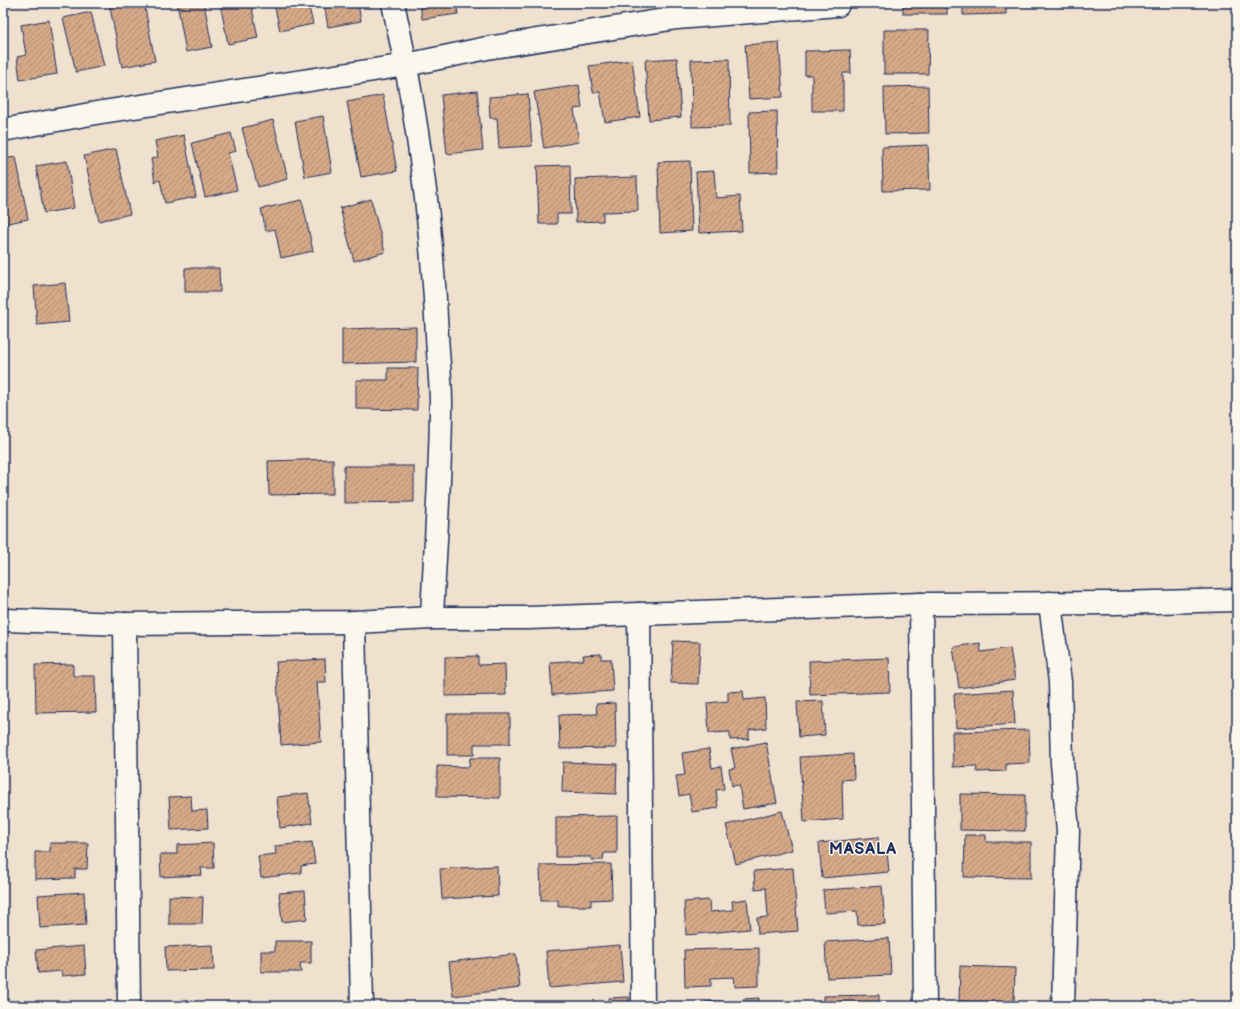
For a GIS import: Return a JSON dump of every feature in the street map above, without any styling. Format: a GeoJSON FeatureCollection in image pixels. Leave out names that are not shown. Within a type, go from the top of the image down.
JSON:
{"type":"FeatureCollection","features":[{"type":"Feature","properties":{"kind":"street"},"geometry":{"type":"LineString","coordinates":[[393,3],[406,65],[421,160],[434,276],[441,403],[432,618]]}},
{"type":"Feature","properties":{"kind":"street"},"geometry":{"type":"LineString","coordinates":[[3,130],[96,113],[406,65],[487,48],[677,18],[838,5]]}},
{"type":"Feature","properties":{"kind":"street"},"geometry":{"type":"LineString","coordinates":[[3,620],[125,624],[354,622],[432,618],[529,618],[920,604],[1237,600]]}},
{"type":"Feature","properties":{"kind":"street"},"geometry":{"type":"LineString","coordinates":[[1050,603],[1060,682],[1062,763],[1068,831],[1063,1006]]}},
{"type":"Feature","properties":{"kind":"street"},"geometry":{"type":"LineString","coordinates":[[920,604],[925,1006]]}},
{"type":"Feature","properties":{"kind":"street"},"geometry":{"type":"LineString","coordinates":[[640,614],[643,1006]]}},
{"type":"Feature","properties":{"kind":"street"},"geometry":{"type":"LineString","coordinates":[[354,622],[360,1005]]}},
{"type":"Feature","properties":{"kind":"street"},"geometry":{"type":"LineString","coordinates":[[125,624],[129,1006]]}},
{"type":"Feature","properties":{"kind":"building"},"geometry":{"type":"Polygon","coordinates":[[[109,3],[144,3],[155,61],[122,67],[109,3]]]}},
{"type":"Feature","properties":{"kind":"building"},"geometry":{"type":"Polygon","coordinates":[[[177,3],[204,3],[212,47],[186,52],[177,3]]]}},
{"type":"Feature","properties":{"kind":"building"},"geometry":{"type":"Polygon","coordinates":[[[220,3],[251,3],[258,38],[228,44],[220,3]]]}},
{"type":"Feature","properties":{"kind":"building"},"geometry":{"type":"Polygon","coordinates":[[[274,3],[308,3],[313,24],[280,31],[274,3]]]}},
{"type":"Feature","properties":{"kind":"building"},"geometry":{"type":"Polygon","coordinates":[[[324,3],[358,3],[361,21],[328,27],[324,3]]]}},
{"type":"Feature","properties":{"kind":"building"},"geometry":{"type":"Polygon","coordinates":[[[420,3],[456,3],[458,14],[422,19],[420,3]]]}},
{"type":"Feature","properties":{"kind":"building"},"geometry":{"type":"Polygon","coordinates":[[[478,3],[513,3],[479,8],[478,3]]]}},
{"type":"Feature","properties":{"kind":"building"},"geometry":{"type":"Polygon","coordinates":[[[903,3],[947,3],[947,14],[903,14],[903,3]]]}},
{"type":"Feature","properties":{"kind":"building"},"geometry":{"type":"Polygon","coordinates":[[[963,3],[1006,3],[1006,14],[963,15],[963,3]]]}},
{"type":"Feature","properties":{"kind":"building"},"geometry":{"type":"Polygon","coordinates":[[[91,12],[104,66],[76,72],[63,18],[91,12]]]}},
{"type":"Feature","properties":{"kind":"building"},"geometry":{"type":"Polygon","coordinates":[[[49,20],[57,74],[20,80],[17,57],[26,55],[21,25],[49,20]]]}},
{"type":"Feature","properties":{"kind":"building"},"geometry":{"type":"Polygon","coordinates":[[[884,30],[929,30],[928,74],[884,74],[884,30]]]}},
{"type":"Feature","properties":{"kind":"building"},"geometry":{"type":"Polygon","coordinates":[[[779,42],[783,97],[749,99],[745,45],[779,42]]]}},
{"type":"Feature","properties":{"kind":"building"},"geometry":{"type":"Polygon","coordinates":[[[850,50],[851,73],[843,73],[843,111],[812,111],[812,75],[805,75],[805,51],[850,50]]]}},
{"type":"Feature","properties":{"kind":"building"},"geometry":{"type":"Polygon","coordinates":[[[677,58],[681,117],[649,120],[645,60],[677,58]]]}},
{"type":"Feature","properties":{"kind":"building"},"geometry":{"type":"Polygon","coordinates":[[[729,59],[730,126],[692,127],[691,60],[729,59]]]}},
{"type":"Feature","properties":{"kind":"building"},"geometry":{"type":"Polygon","coordinates":[[[632,60],[640,117],[605,122],[600,92],[593,92],[589,66],[632,60]]]}},
{"type":"Feature","properties":{"kind":"building"},"geometry":{"type":"Polygon","coordinates":[[[579,85],[582,108],[574,109],[579,142],[544,148],[534,92],[579,85]]]}},
{"type":"Feature","properties":{"kind":"building"},"geometry":{"type":"Polygon","coordinates":[[[928,86],[929,133],[885,134],[884,87],[928,86]]]}},
{"type":"Feature","properties":{"kind":"building"},"geometry":{"type":"Polygon","coordinates":[[[477,91],[483,150],[447,154],[441,95],[477,91]]]}},
{"type":"Feature","properties":{"kind":"building"},"geometry":{"type":"Polygon","coordinates":[[[528,94],[532,146],[499,148],[497,118],[490,118],[489,97],[528,94]]]}},
{"type":"Feature","properties":{"kind":"building"},"geometry":{"type":"Polygon","coordinates":[[[383,95],[397,171],[361,177],[347,102],[383,95]]]}},
{"type":"Feature","properties":{"kind":"building"},"geometry":{"type":"Polygon","coordinates":[[[777,111],[778,172],[750,173],[749,112],[777,111]]]}},
{"type":"Feature","properties":{"kind":"building"},"geometry":{"type":"Polygon","coordinates":[[[323,116],[332,172],[305,177],[295,121],[323,116]]]}},
{"type":"Feature","properties":{"kind":"building"},"geometry":{"type":"Polygon","coordinates":[[[273,120],[288,179],[258,187],[242,128],[273,120]]]}},
{"type":"Feature","properties":{"kind":"building"},"geometry":{"type":"Polygon","coordinates":[[[231,133],[236,151],[228,153],[237,190],[205,197],[192,143],[231,133]]]}},
{"type":"Feature","properties":{"kind":"building"},"geometry":{"type":"Polygon","coordinates":[[[184,135],[196,197],[165,203],[160,180],[155,182],[151,159],[158,157],[155,141],[184,135]]]}},
{"type":"Feature","properties":{"kind":"building"},"geometry":{"type":"Polygon","coordinates":[[[928,145],[930,190],[883,191],[882,147],[928,145]]]}},
{"type":"Feature","properties":{"kind":"building"},"geometry":{"type":"Polygon","coordinates":[[[116,149],[130,214],[99,221],[84,156],[116,149]]]}},
{"type":"Feature","properties":{"kind":"building"},"geometry":{"type":"Polygon","coordinates":[[[16,157],[28,219],[3,224],[3,159],[16,157]]]}},
{"type":"Feature","properties":{"kind":"building"},"geometry":{"type":"Polygon","coordinates":[[[67,161],[74,208],[44,213],[36,166],[67,161]]]}},
{"type":"Feature","properties":{"kind":"building"},"geometry":{"type":"Polygon","coordinates":[[[690,161],[692,231],[660,233],[658,162],[690,161]]]}},
{"type":"Feature","properties":{"kind":"building"},"geometry":{"type":"Polygon","coordinates":[[[570,165],[571,214],[557,214],[557,224],[539,224],[537,166],[570,165]]]}},
{"type":"Feature","properties":{"kind":"building"},"geometry":{"type":"Polygon","coordinates":[[[714,171],[716,198],[740,196],[742,231],[699,233],[696,172],[714,171]]]}},
{"type":"Feature","properties":{"kind":"building"},"geometry":{"type":"Polygon","coordinates":[[[637,177],[638,211],[603,212],[603,221],[576,222],[575,179],[637,177]]]}},
{"type":"Feature","properties":{"kind":"building"},"geometry":{"type":"Polygon","coordinates":[[[371,199],[385,252],[354,261],[340,208],[371,199]]]}},
{"type":"Feature","properties":{"kind":"building"},"geometry":{"type":"Polygon","coordinates":[[[302,200],[313,251],[281,258],[275,229],[266,231],[261,209],[302,200]]]}},
{"type":"Feature","properties":{"kind":"building"},"geometry":{"type":"Polygon","coordinates":[[[185,268],[219,268],[220,292],[185,292],[185,268]]]}},
{"type":"Feature","properties":{"kind":"building"},"geometry":{"type":"Polygon","coordinates":[[[65,283],[69,322],[37,325],[34,286],[65,283]]]}},
{"type":"Feature","properties":{"kind":"building"},"geometry":{"type":"Polygon","coordinates":[[[416,327],[416,362],[342,364],[342,329],[416,327]]]}},
{"type":"Feature","properties":{"kind":"building"},"geometry":{"type":"Polygon","coordinates":[[[388,368],[418,368],[417,410],[356,409],[356,380],[388,380],[388,368]]]}},
{"type":"Feature","properties":{"kind":"building"},"geometry":{"type":"Polygon","coordinates":[[[333,459],[333,494],[269,495],[268,461],[333,459]]]}},
{"type":"Feature","properties":{"kind":"building"},"geometry":{"type":"Polygon","coordinates":[[[344,466],[414,466],[414,502],[344,503],[344,466]]]}},
{"type":"Feature","properties":{"kind":"building"},"geometry":{"type":"Polygon","coordinates":[[[673,641],[700,642],[698,684],[671,683],[673,641]]]}},
{"type":"Feature","properties":{"kind":"building"},"geometry":{"type":"Polygon","coordinates":[[[980,643],[981,652],[1010,648],[1015,680],[959,688],[953,647],[980,643]]]}},
{"type":"Feature","properties":{"kind":"building"},"geometry":{"type":"Polygon","coordinates":[[[601,654],[601,659],[611,659],[613,691],[552,695],[550,662],[584,660],[583,655],[601,654]]]}},
{"type":"Feature","properties":{"kind":"building"},"geometry":{"type":"Polygon","coordinates":[[[478,656],[478,665],[505,664],[506,695],[445,696],[445,657],[478,656]]]}},
{"type":"Feature","properties":{"kind":"building"},"geometry":{"type":"Polygon","coordinates":[[[889,658],[890,692],[810,695],[809,661],[889,658]]]}},
{"type":"Feature","properties":{"kind":"building"},"geometry":{"type":"Polygon","coordinates":[[[325,659],[326,682],[317,682],[321,742],[281,745],[276,662],[325,659]]]}},
{"type":"Feature","properties":{"kind":"building"},"geometry":{"type":"Polygon","coordinates":[[[73,664],[73,676],[95,676],[96,712],[36,713],[35,665],[73,664]]]}},
{"type":"Feature","properties":{"kind":"building"},"geometry":{"type":"Polygon","coordinates":[[[1013,690],[1015,724],[956,728],[954,694],[1013,690]]]}},
{"type":"Feature","properties":{"kind":"building"},"geometry":{"type":"Polygon","coordinates":[[[743,691],[744,700],[765,698],[766,728],[749,730],[749,739],[730,740],[730,732],[709,733],[707,703],[728,701],[728,692],[743,691]]]}},
{"type":"Feature","properties":{"kind":"building"},"geometry":{"type":"Polygon","coordinates":[[[823,701],[825,735],[799,737],[797,702],[823,701]]]}},
{"type":"Feature","properties":{"kind":"building"},"geometry":{"type":"Polygon","coordinates":[[[615,703],[616,748],[560,749],[559,715],[597,714],[596,704],[615,703]]]}},
{"type":"Feature","properties":{"kind":"building"},"geometry":{"type":"Polygon","coordinates":[[[447,714],[510,714],[510,744],[474,744],[474,755],[447,755],[447,714]]]}},
{"type":"Feature","properties":{"kind":"building"},"geometry":{"type":"Polygon","coordinates":[[[1029,730],[1030,763],[1006,764],[1006,771],[977,772],[976,766],[953,767],[952,732],[1029,730]]]}},
{"type":"Feature","properties":{"kind":"building"},"geometry":{"type":"Polygon","coordinates":[[[766,742],[777,803],[743,809],[739,785],[732,786],[729,769],[735,768],[731,749],[766,742]]]}},
{"type":"Feature","properties":{"kind":"building"},"geometry":{"type":"Polygon","coordinates":[[[709,749],[712,768],[721,766],[724,789],[716,790],[718,808],[692,812],[689,794],[679,796],[676,776],[685,775],[682,753],[709,749]]]}},
{"type":"Feature","properties":{"kind":"building"},"geometry":{"type":"Polygon","coordinates":[[[853,754],[854,779],[842,780],[843,819],[804,822],[800,757],[853,754]]]}},
{"type":"Feature","properties":{"kind":"building"},"geometry":{"type":"Polygon","coordinates":[[[470,758],[500,758],[500,798],[437,797],[437,766],[469,767],[470,758]]]}},
{"type":"Feature","properties":{"kind":"building"},"geometry":{"type":"Polygon","coordinates":[[[563,762],[617,764],[616,794],[562,792],[563,762]]]}},
{"type":"Feature","properties":{"kind":"building"},"geometry":{"type":"Polygon","coordinates":[[[308,793],[312,823],[280,828],[277,797],[308,793]]]}},
{"type":"Feature","properties":{"kind":"building"},"geometry":{"type":"Polygon","coordinates":[[[960,794],[1025,795],[1025,831],[960,830],[960,794]]]}},
{"type":"Feature","properties":{"kind":"building"},"geometry":{"type":"Polygon","coordinates":[[[191,796],[192,811],[207,810],[208,828],[171,830],[169,797],[191,796]]]}},
{"type":"Feature","properties":{"kind":"building"},"geometry":{"type":"Polygon","coordinates":[[[782,811],[792,850],[736,864],[726,825],[782,811]]]}},
{"type":"Feature","properties":{"kind":"building"},"geometry":{"type":"Polygon","coordinates":[[[617,816],[617,853],[604,853],[603,860],[591,860],[591,857],[556,857],[556,817],[617,816]]]}},
{"type":"Feature","properties":{"kind":"building"},"geometry":{"type":"Polygon","coordinates":[[[965,835],[986,835],[986,842],[1031,842],[1031,878],[964,877],[965,835]]]}},
{"type":"Feature","properties":{"kind":"building"},"geometry":{"type":"Polygon","coordinates":[[[878,837],[879,853],[887,852],[889,872],[822,878],[819,843],[878,837]]]}},
{"type":"Feature","properties":{"kind":"building"},"geometry":{"type":"Polygon","coordinates":[[[312,842],[315,864],[301,866],[301,873],[261,878],[258,856],[276,854],[275,846],[312,842]]]}},
{"type":"Feature","properties":{"kind":"building"},"geometry":{"type":"Polygon","coordinates":[[[50,843],[88,843],[87,869],[75,869],[75,878],[35,879],[35,852],[50,852],[50,843]]]}},
{"type":"Feature","properties":{"kind":"building"},"geometry":{"type":"Polygon","coordinates":[[[213,843],[214,868],[201,868],[202,875],[161,877],[160,854],[177,854],[177,845],[213,843]]]}},
{"type":"Feature","properties":{"kind":"building"},"geometry":{"type":"Polygon","coordinates":[[[611,864],[612,899],[591,900],[591,906],[558,906],[558,900],[541,900],[540,865],[611,864]]]}},
{"type":"Feature","properties":{"kind":"building"},"geometry":{"type":"Polygon","coordinates":[[[497,866],[498,896],[442,899],[440,869],[497,866]]]}},
{"type":"Feature","properties":{"kind":"building"},"geometry":{"type":"Polygon","coordinates":[[[793,868],[798,931],[758,934],[757,918],[768,917],[766,888],[755,889],[754,871],[793,868]]]}},
{"type":"Feature","properties":{"kind":"building"},"geometry":{"type":"Polygon","coordinates":[[[882,886],[885,924],[858,925],[857,911],[825,913],[823,890],[882,886]]]}},
{"type":"Feature","properties":{"kind":"building"},"geometry":{"type":"Polygon","coordinates":[[[305,891],[307,919],[282,922],[279,893],[305,891]]]}},
{"type":"Feature","properties":{"kind":"building"},"geometry":{"type":"Polygon","coordinates":[[[84,892],[86,925],[40,928],[38,895],[84,892]]]}},
{"type":"Feature","properties":{"kind":"building"},"geometry":{"type":"Polygon","coordinates":[[[169,896],[203,897],[202,924],[169,924],[169,896]]]}},
{"type":"Feature","properties":{"kind":"building"},"geometry":{"type":"Polygon","coordinates":[[[747,899],[750,929],[686,935],[684,902],[709,900],[710,912],[733,910],[732,901],[747,899]]]}},
{"type":"Feature","properties":{"kind":"building"},"geometry":{"type":"Polygon","coordinates":[[[889,938],[891,975],[827,978],[825,942],[889,938]]]}},
{"type":"Feature","properties":{"kind":"building"},"geometry":{"type":"Polygon","coordinates":[[[275,941],[311,941],[311,963],[300,963],[301,972],[261,972],[261,951],[275,951],[275,941]]]}},
{"type":"Feature","properties":{"kind":"building"},"geometry":{"type":"Polygon","coordinates":[[[213,945],[214,970],[166,971],[165,947],[213,945]]]}},
{"type":"Feature","properties":{"kind":"building"},"geometry":{"type":"Polygon","coordinates":[[[620,945],[623,982],[549,988],[546,951],[620,945]]]}},
{"type":"Feature","properties":{"kind":"building"},"geometry":{"type":"Polygon","coordinates":[[[84,946],[86,974],[62,976],[61,971],[38,973],[36,950],[84,946]]]}},
{"type":"Feature","properties":{"kind":"building"},"geometry":{"type":"Polygon","coordinates":[[[759,948],[759,986],[735,987],[734,977],[711,978],[711,986],[685,987],[684,950],[759,948]]]}},
{"type":"Feature","properties":{"kind":"building"},"geometry":{"type":"Polygon","coordinates":[[[516,954],[520,988],[453,996],[449,962],[516,954]]]}},
{"type":"Feature","properties":{"kind":"building"},"geometry":{"type":"Polygon","coordinates":[[[960,966],[1015,968],[1014,1003],[959,1001],[960,966]]]}},
{"type":"Feature","properties":{"kind":"building"},"geometry":{"type":"Polygon","coordinates":[[[879,995],[879,1006],[823,1006],[823,996],[879,995]]]}},
{"type":"Feature","properties":{"kind":"building"},"geometry":{"type":"Polygon","coordinates":[[[629,997],[629,1006],[609,1006],[609,998],[629,997]]]}},
{"type":"Feature","properties":{"kind":"building"},"geometry":{"type":"Polygon","coordinates":[[[759,998],[759,1006],[743,1006],[743,999],[759,998]]]}},
{"type":"Feature","properties":{"kind":"building"},"geometry":{"type":"Polygon","coordinates":[[[721,1001],[722,1006],[707,1006],[706,1002],[721,1001]]]}},
{"type":"Feature","properties":{"kind":"district","name":"MASALA"},"geometry":{"type":"Point","coordinates":[863,849]}}]}
